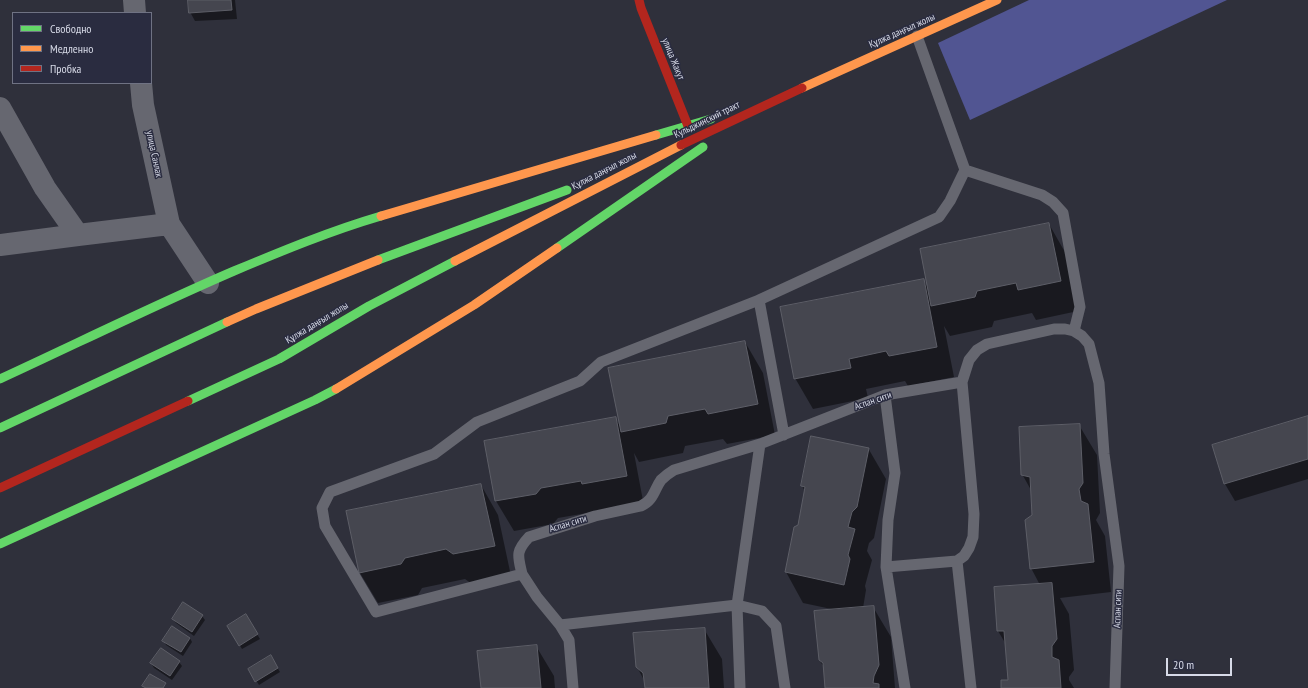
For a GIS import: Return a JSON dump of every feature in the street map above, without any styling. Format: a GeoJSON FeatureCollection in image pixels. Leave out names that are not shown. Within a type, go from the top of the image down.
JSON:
{"type":"FeatureCollection","features":[{"type":"Feature","properties":{"kind":"main road","name":"улица Жакут"},"geometry":{"type":"LineString","coordinates":[[639,0],[640,8],[688,126]]}},
{"type":"Feature","properties":{"kind":"main road","name":"Құлжа даңғыл жолы"},"geometry":{"type":"LineString","coordinates":[[772,101],[997,0]]}},
{"type":"Feature","properties":{"kind":"main road"},"geometry":{"type":"LineString","coordinates":[[0,379],[242,267],[308,240],[350,225],[772,101]]}},
{"type":"Feature","properties":{"kind":"main road"},"geometry":{"type":"LineString","coordinates":[[0,544],[315,400],[350,381],[474,305],[772,101]]}},
{"type":"Feature","properties":{"kind":"main road","name":"Кульджинский тракт"},"geometry":{"type":"LineString","coordinates":[[652,159],[772,101]]}},
{"type":"Feature","properties":{"kind":"main road","name":"Құлжа даңғыл жолы"},"geometry":{"type":"LineString","coordinates":[[0,428],[256,309],[353,269],[652,159]]}},
{"type":"Feature","properties":{"kind":"main road","name":"Құлжа даңғыл жолы"},"geometry":{"type":"LineString","coordinates":[[0,488],[279,359],[369,306],[652,159]]}},
{"type":"Feature","properties":{"kind":"street"},"geometry":{"type":"LineString","coordinates":[[134,0],[135,12]]}},
{"type":"Feature","properties":{"kind":"street","name":"улица Санлак"},"geometry":{"type":"LineString","coordinates":[[141,84],[143,105],[169,224]]}},
{"type":"Feature","properties":{"kind":"street"},"geometry":{"type":"LineString","coordinates":[[0,108],[45,188],[78,235]]}},
{"type":"Feature","properties":{"kind":"street"},"geometry":{"type":"LineString","coordinates":[[0,245],[169,224],[208,283]]}},
{"type":"Feature","properties":{"kind":"lane"},"geometry":{"type":"LineString","coordinates":[[574,688],[569,640],[560,625],[537,597],[522,574],[376,612],[325,526],[322,508],[330,492],[434,454],[477,422],[580,381],[601,362],[759,300],[939,217],[950,202],[965,170],[917,36]]}},
{"type":"Feature","properties":{"kind":"lane"},"geometry":{"type":"LineString","coordinates":[[886,567],[957,560],[964,556],[969,548],[973,538],[974,514],[962,382],[969,360],[977,350],[987,344],[1054,329],[1074,331],[1080,307],[1063,213],[1053,202],[1042,195],[965,170]]}},
{"type":"Feature","properties":{"kind":"lane"},"geometry":{"type":"LineString","coordinates":[[759,300],[784,435]]}},
{"type":"Feature","properties":{"kind":"lane","name":"Аспан сити"},"geometry":{"type":"LineString","coordinates":[[1074,331],[1082,336],[1089,344],[1099,383],[1104,454],[1119,566],[1115,688]]}},
{"type":"Feature","properties":{"kind":"lane","name":"Аспан сити"},"geometry":{"type":"LineString","coordinates":[[522,574],[518,555],[522,544],[529,537],[595,516],[641,506],[647,503],[664,476],[674,470],[760,444],[885,394],[962,382]]}},
{"type":"Feature","properties":{"kind":"lane"},"geometry":{"type":"LineString","coordinates":[[885,394],[894,473],[888,520],[886,567],[905,688]]}},
{"type":"Feature","properties":{"kind":"lane"},"geometry":{"type":"LineString","coordinates":[[740,688],[737,605],[760,444]]}},
{"type":"Feature","properties":{"kind":"lane"},"geometry":{"type":"LineString","coordinates":[[957,560],[971,688]]}},
{"type":"Feature","properties":{"kind":"lane"},"geometry":{"type":"LineString","coordinates":[[560,625],[737,605],[762,611],[776,626],[785,688]]}},
{"type":"Feature","properties":{"kind":"shaded area"},"geometry":{"type":"Polygon","coordinates":[[[1029,0],[1227,0],[970,120],[938,43],[1029,0]]]}},
{"type":"Feature","properties":{"kind":"building"},"geometry":{"type":"Polygon","coordinates":[[[188,0],[231,0],[232,10],[189,13],[188,0]]]}},
{"type":"Feature","properties":{"kind":"building"},"geometry":{"type":"Polygon","coordinates":[[[1049,223],[1061,281],[1018,290],[1016,283],[977,291],[975,297],[931,306],[920,249],[1049,223]]]}},
{"type":"Feature","properties":{"kind":"building"},"geometry":{"type":"Polygon","coordinates":[[[924,279],[937,347],[889,356],[886,351],[849,359],[851,368],[794,379],[780,307],[924,279]]]}},
{"type":"Feature","properties":{"kind":"building"},"geometry":{"type":"Polygon","coordinates":[[[745,341],[758,404],[708,414],[705,409],[668,416],[666,423],[621,432],[608,368],[745,341]]]}},
{"type":"Feature","properties":{"kind":"building"},"geometry":{"type":"Polygon","coordinates":[[[1308,416],[1308,459],[1224,484],[1212,445],[1308,416]]]}},
{"type":"Feature","properties":{"kind":"building"},"geometry":{"type":"Polygon","coordinates":[[[616,417],[627,476],[582,484],[581,481],[541,488],[536,494],[495,501],[484,441],[616,417]]]}},
{"type":"Feature","properties":{"kind":"building"},"geometry":{"type":"Polygon","coordinates":[[[1080,424],[1083,483],[1079,489],[1081,501],[1088,504],[1094,562],[1030,569],[1025,520],[1032,515],[1030,477],[1021,475],[1019,427],[1080,424]]]}},
{"type":"Feature","properties":{"kind":"building"},"geometry":{"type":"Polygon","coordinates":[[[811,436],[869,448],[857,507],[852,512],[848,527],[855,529],[848,555],[850,559],[844,585],[785,572],[794,527],[798,525],[805,487],[801,486],[811,436]]]}},
{"type":"Feature","properties":{"kind":"building"},"geometry":{"type":"Polygon","coordinates":[[[481,484],[495,546],[453,554],[446,549],[405,558],[401,564],[359,573],[346,511],[481,484]]]}},
{"type":"Feature","properties":{"kind":"building"},"geometry":{"type":"Polygon","coordinates":[[[1052,583],[1057,639],[1052,646],[1052,657],[1059,660],[1061,688],[1001,688],[1001,680],[1008,680],[1004,631],[997,631],[994,587],[1052,583]]]}},
{"type":"Feature","properties":{"kind":"building"},"geometry":{"type":"Polygon","coordinates":[[[183,602],[203,615],[192,632],[172,619],[183,602]]]}},
{"type":"Feature","properties":{"kind":"building"},"geometry":{"type":"Polygon","coordinates":[[[874,606],[879,665],[874,676],[873,683],[879,684],[879,688],[825,688],[823,663],[819,660],[814,611],[874,606]]]}},
{"type":"Feature","properties":{"kind":"building"},"geometry":{"type":"Polygon","coordinates":[[[246,614],[258,634],[239,646],[227,626],[246,614]]]}},
{"type":"Feature","properties":{"kind":"building"},"geometry":{"type":"Polygon","coordinates":[[[172,626],[190,638],[181,652],[162,641],[172,626]]]}},
{"type":"Feature","properties":{"kind":"building"},"geometry":{"type":"Polygon","coordinates":[[[705,628],[709,688],[645,688],[643,673],[636,667],[633,633],[705,628]]]}},
{"type":"Feature","properties":{"kind":"building"},"geometry":{"type":"Polygon","coordinates":[[[537,645],[541,688],[481,688],[477,651],[537,645]]]}},
{"type":"Feature","properties":{"kind":"building"},"geometry":{"type":"Polygon","coordinates":[[[161,648],[180,661],[170,676],[150,663],[161,648]]]}},
{"type":"Feature","properties":{"kind":"building"},"geometry":{"type":"Polygon","coordinates":[[[271,655],[278,668],[255,682],[248,669],[271,655]]]}},
{"type":"Feature","properties":{"kind":"building"},"geometry":{"type":"Polygon","coordinates":[[[150,674],[166,683],[163,688],[146,688],[142,686],[150,674]]]}},
{"type":"Feature","properties":{"kind":"traffic: fast"},"geometry":{"type":"LineString","coordinates":[[656,135],[711,119]]}},
{"type":"Feature","properties":{"kind":"traffic: fast"},"geometry":{"type":"LineString","coordinates":[[557,248],[703,147]]}},
{"type":"Feature","properties":{"kind":"traffic: fast"},"geometry":{"type":"LineString","coordinates":[[378,260],[567,190]]}},
{"type":"Feature","properties":{"kind":"traffic: fast"},"geometry":{"type":"LineString","coordinates":[[0,379],[234,271],[325,235],[381,216]]}},
{"type":"Feature","properties":{"kind":"traffic: fast"},"geometry":{"type":"LineString","coordinates":[[188,401],[279,359],[369,306],[455,261]]}},
{"type":"Feature","properties":{"kind":"traffic: fast"},"geometry":{"type":"LineString","coordinates":[[0,428],[227,322]]}},
{"type":"Feature","properties":{"kind":"traffic: fast"},"geometry":{"type":"LineString","coordinates":[[0,544],[336,389]]}},
{"type":"Feature","properties":{"kind":"traffic: slow"},"geometry":{"type":"LineString","coordinates":[[802,88],[997,0]]}},
{"type":"Feature","properties":{"kind":"traffic: slow"},"geometry":{"type":"LineString","coordinates":[[381,216],[656,135]]}},
{"type":"Feature","properties":{"kind":"traffic: slow"},"geometry":{"type":"LineString","coordinates":[[455,261],[681,145]]}},
{"type":"Feature","properties":{"kind":"traffic: slow"},"geometry":{"type":"LineString","coordinates":[[336,389],[474,305],[557,248]]}},
{"type":"Feature","properties":{"kind":"traffic: slow"},"geometry":{"type":"LineString","coordinates":[[227,322],[378,260]]}},
{"type":"Feature","properties":{"kind":"traffic: jam"},"geometry":{"type":"LineString","coordinates":[[639,0],[688,126]]}},
{"type":"Feature","properties":{"kind":"traffic: jam"},"geometry":{"type":"LineString","coordinates":[[681,145],[802,88]]}},
{"type":"Feature","properties":{"kind":"traffic: jam"},"geometry":{"type":"LineString","coordinates":[[0,488],[188,401]]}}]}
